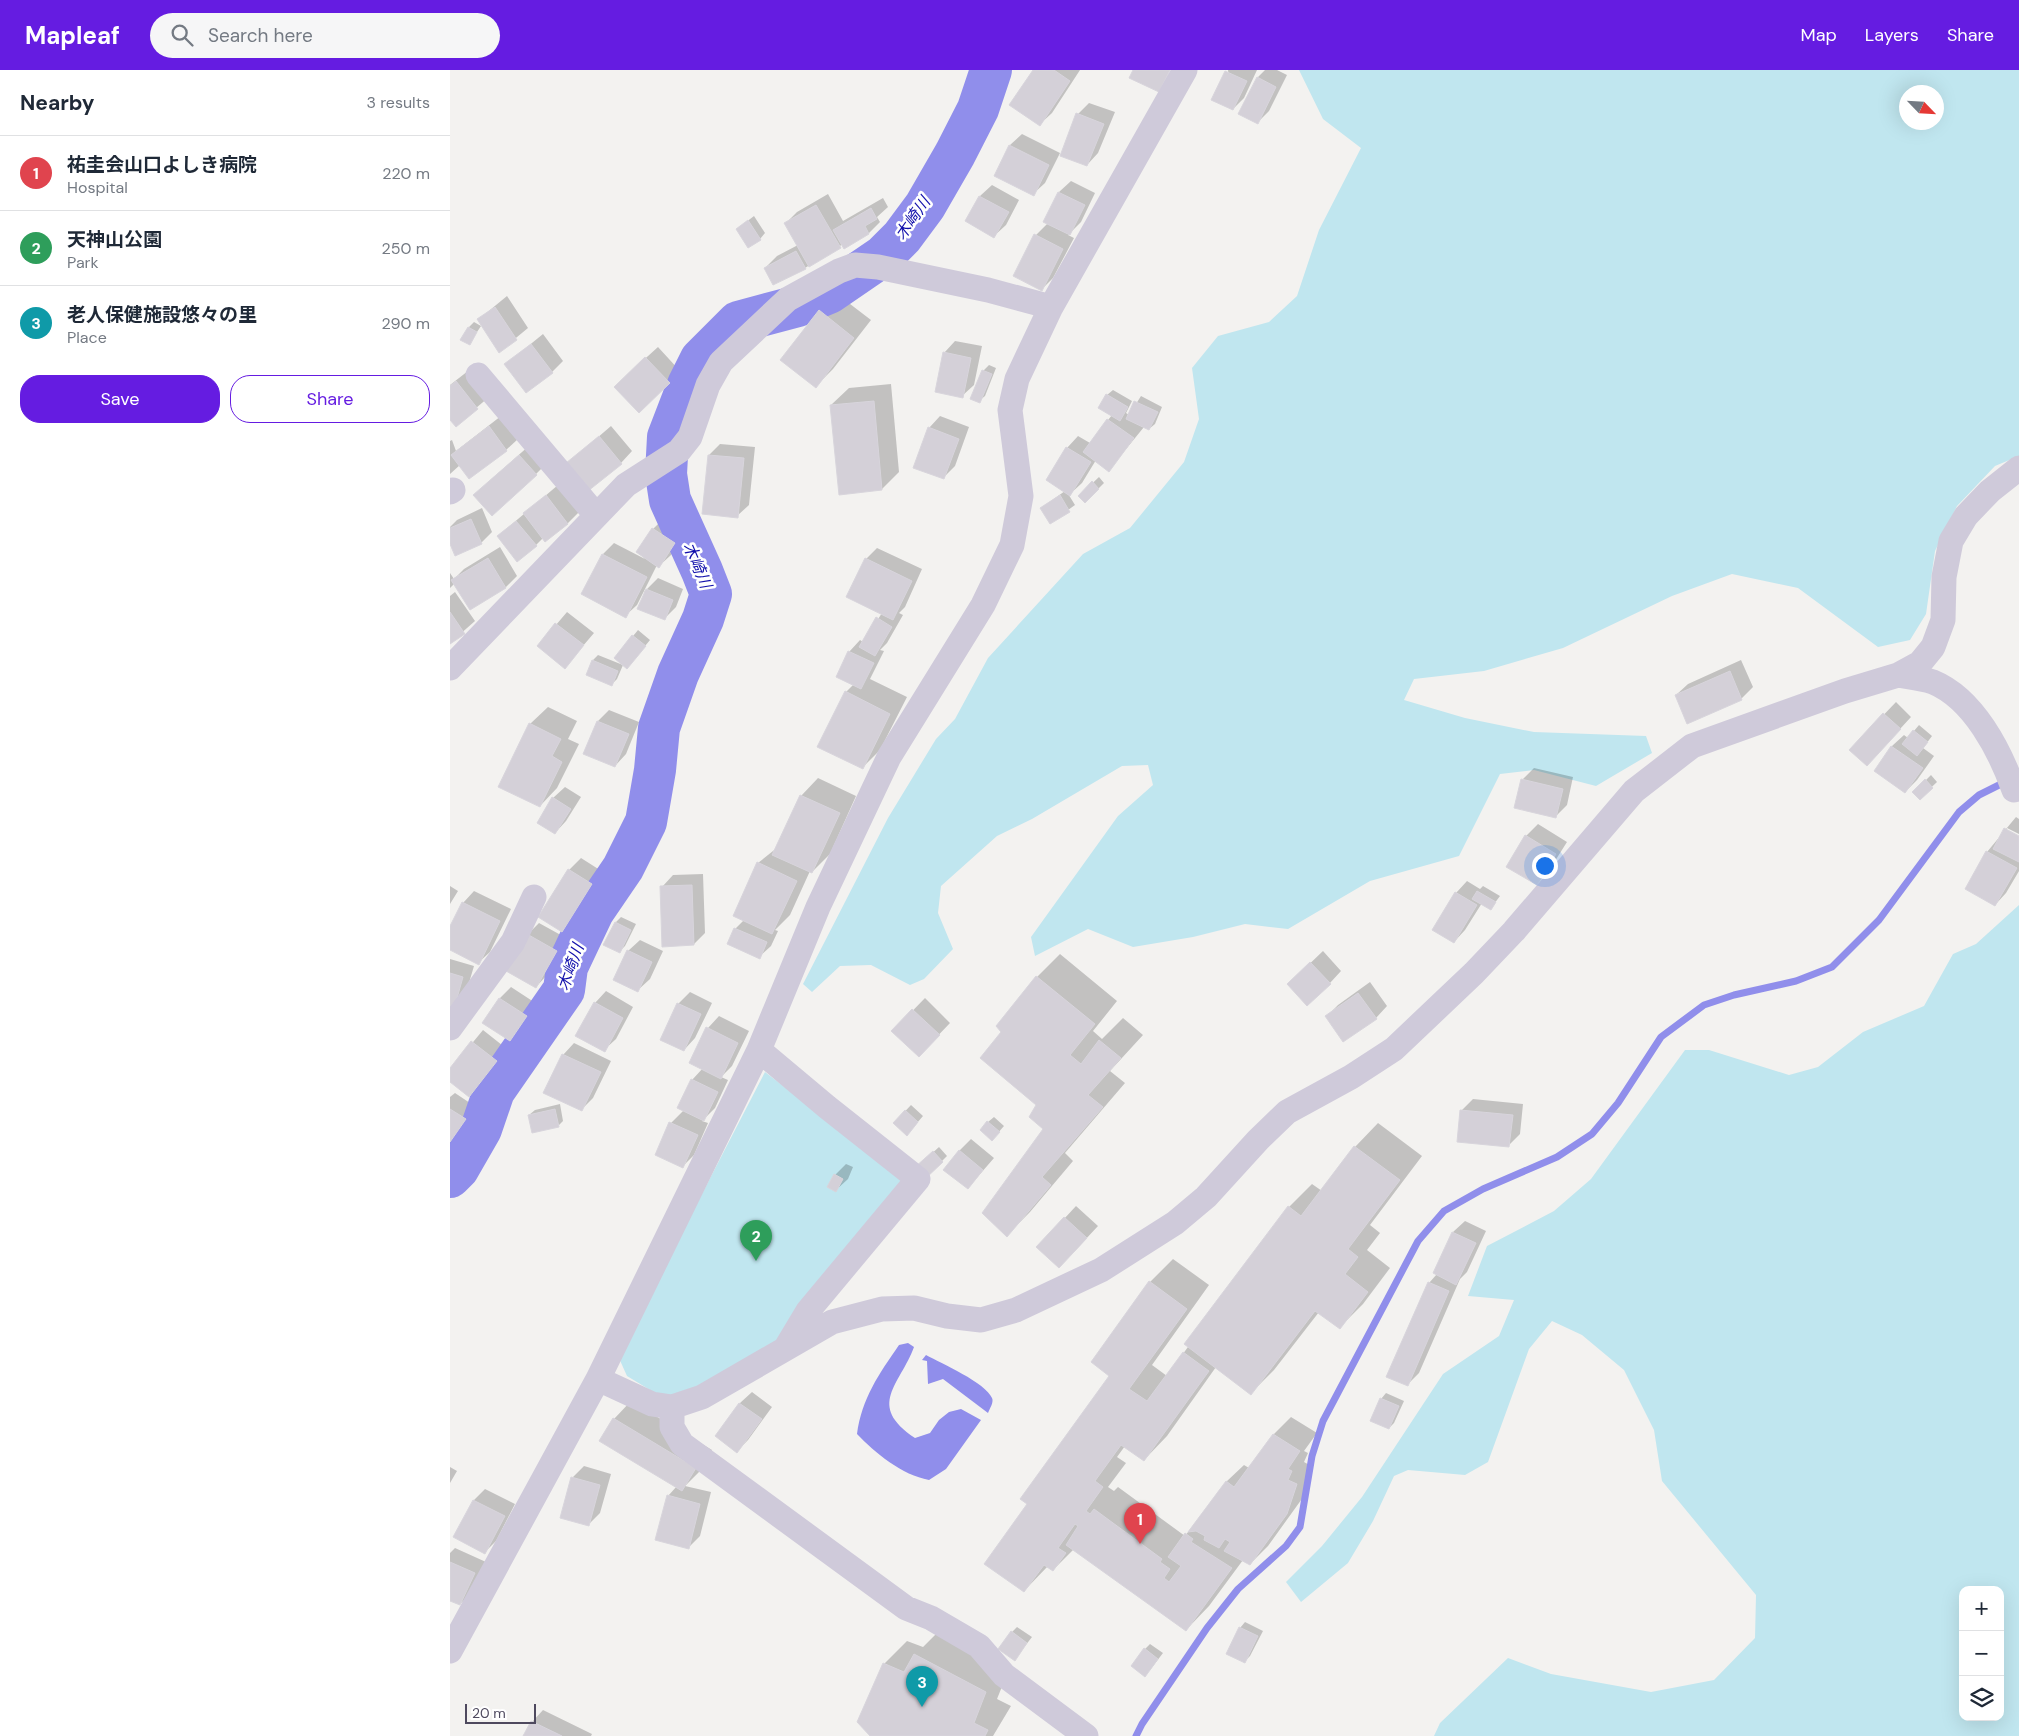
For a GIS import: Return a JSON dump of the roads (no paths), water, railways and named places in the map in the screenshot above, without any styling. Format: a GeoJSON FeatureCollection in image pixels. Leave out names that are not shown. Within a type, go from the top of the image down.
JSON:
{"type":"FeatureCollection","features":[{"type":"Feature","properties":{"kind":"street"},"geometry":{"type":"LineString","coordinates":[[452,1644],[598,1379],[759,1050],[818,907],[889,757],[983,606],[1012,545],[1021,496],[1010,410],[1016,379],[1051,308],[1185,70]]}},
{"type":"Feature","properties":{"kind":"street"},"geometry":{"type":"LineString","coordinates":[[450,668],[626,485],[669,458],[690,437],[708,385],[721,362],[760,323],[788,299],[839,271],[867,266],[988,290],[1051,308]]}},
{"type":"Feature","properties":{"kind":"street"},"geometry":{"type":"LineString","coordinates":[[478,375],[596,515]]}},
{"type":"Feature","properties":{"kind":"street"},"geometry":{"type":"LineString","coordinates":[[598,1379],[652,1404],[672,1408],[702,1397],[748,1372],[787,1346],[832,1322],[882,1309],[914,1308],[947,1316],[981,1320],[1016,1310],[1101,1270],[1175,1224],[1206,1197],[1258,1140],[1287,1112],[1351,1078],[1394,1049],[1474,973],[1514,931],[1634,791],[1692,746],[1827,697],[1898,676],[1920,663],[1933,647],[1943,620],[1944,578],[1951,541],[1966,516],[1990,491],[2019,468]]}},
{"type":"Feature","properties":{"kind":"street"},"geometry":{"type":"LineString","coordinates":[[1898,676],[1932,682],[1954,694],[2012,761],[2014,790]]}},
{"type":"Feature","properties":{"kind":"street"},"geometry":{"type":"LineString","coordinates":[[450,1028],[513,942],[534,897]]}},
{"type":"Feature","properties":{"kind":"street"},"geometry":{"type":"LineString","coordinates":[[759,1050],[827,1108],[918,1179],[808,1311],[787,1346]]}},
{"type":"Feature","properties":{"kind":"street"},"geometry":{"type":"LineString","coordinates":[[672,1408],[672,1427],[682,1444],[906,1608],[931,1618],[979,1646],[1004,1675],[1086,1736]]}},
{"type":"Feature","properties":{"kind":"waterway","name":"木崎川"},"geometry":{"type":"LineString","coordinates":[[450,1177],[458,1169],[481,1129],[494,1091],[564,990],[567,967],[593,912],[623,868],[646,822],[655,770],[659,728],[678,674],[703,619],[711,594],[670,500],[666,474],[668,437],[688,385],[701,359],[738,322],[798,306],[829,293],[883,256],[902,237],[925,206],[955,154],[978,109],[991,70]]}},
{"type":"Feature","properties":{"kind":"waterway"},"geometry":{"type":"LineString","coordinates":[[1136,1736],[1142,1724],[1207,1628],[1238,1589],[1286,1546],[1300,1527],[1312,1456],[1323,1421],[1418,1241],[1444,1211],[1483,1189],[1557,1157],[1592,1134],[1618,1103],[1661,1037],[1704,1005],[1734,995],[1796,981],[1832,967],[1879,920],[1959,812],[1979,795],[2007,781]]}},
{"type":"Feature","properties":{"kind":"place","name":"天神山公園"},"geometry":{"type":"Point","coordinates":[756,1261]}},
{"type":"Feature","properties":{"kind":"place","name":"祐圭会山口よしき病院"},"geometry":{"type":"Point","coordinates":[1140,1544]}},
{"type":"Feature","properties":{"kind":"place","name":"老人保健施設悠々の里"},"geometry":{"type":"Point","coordinates":[922,1707]}}]}
